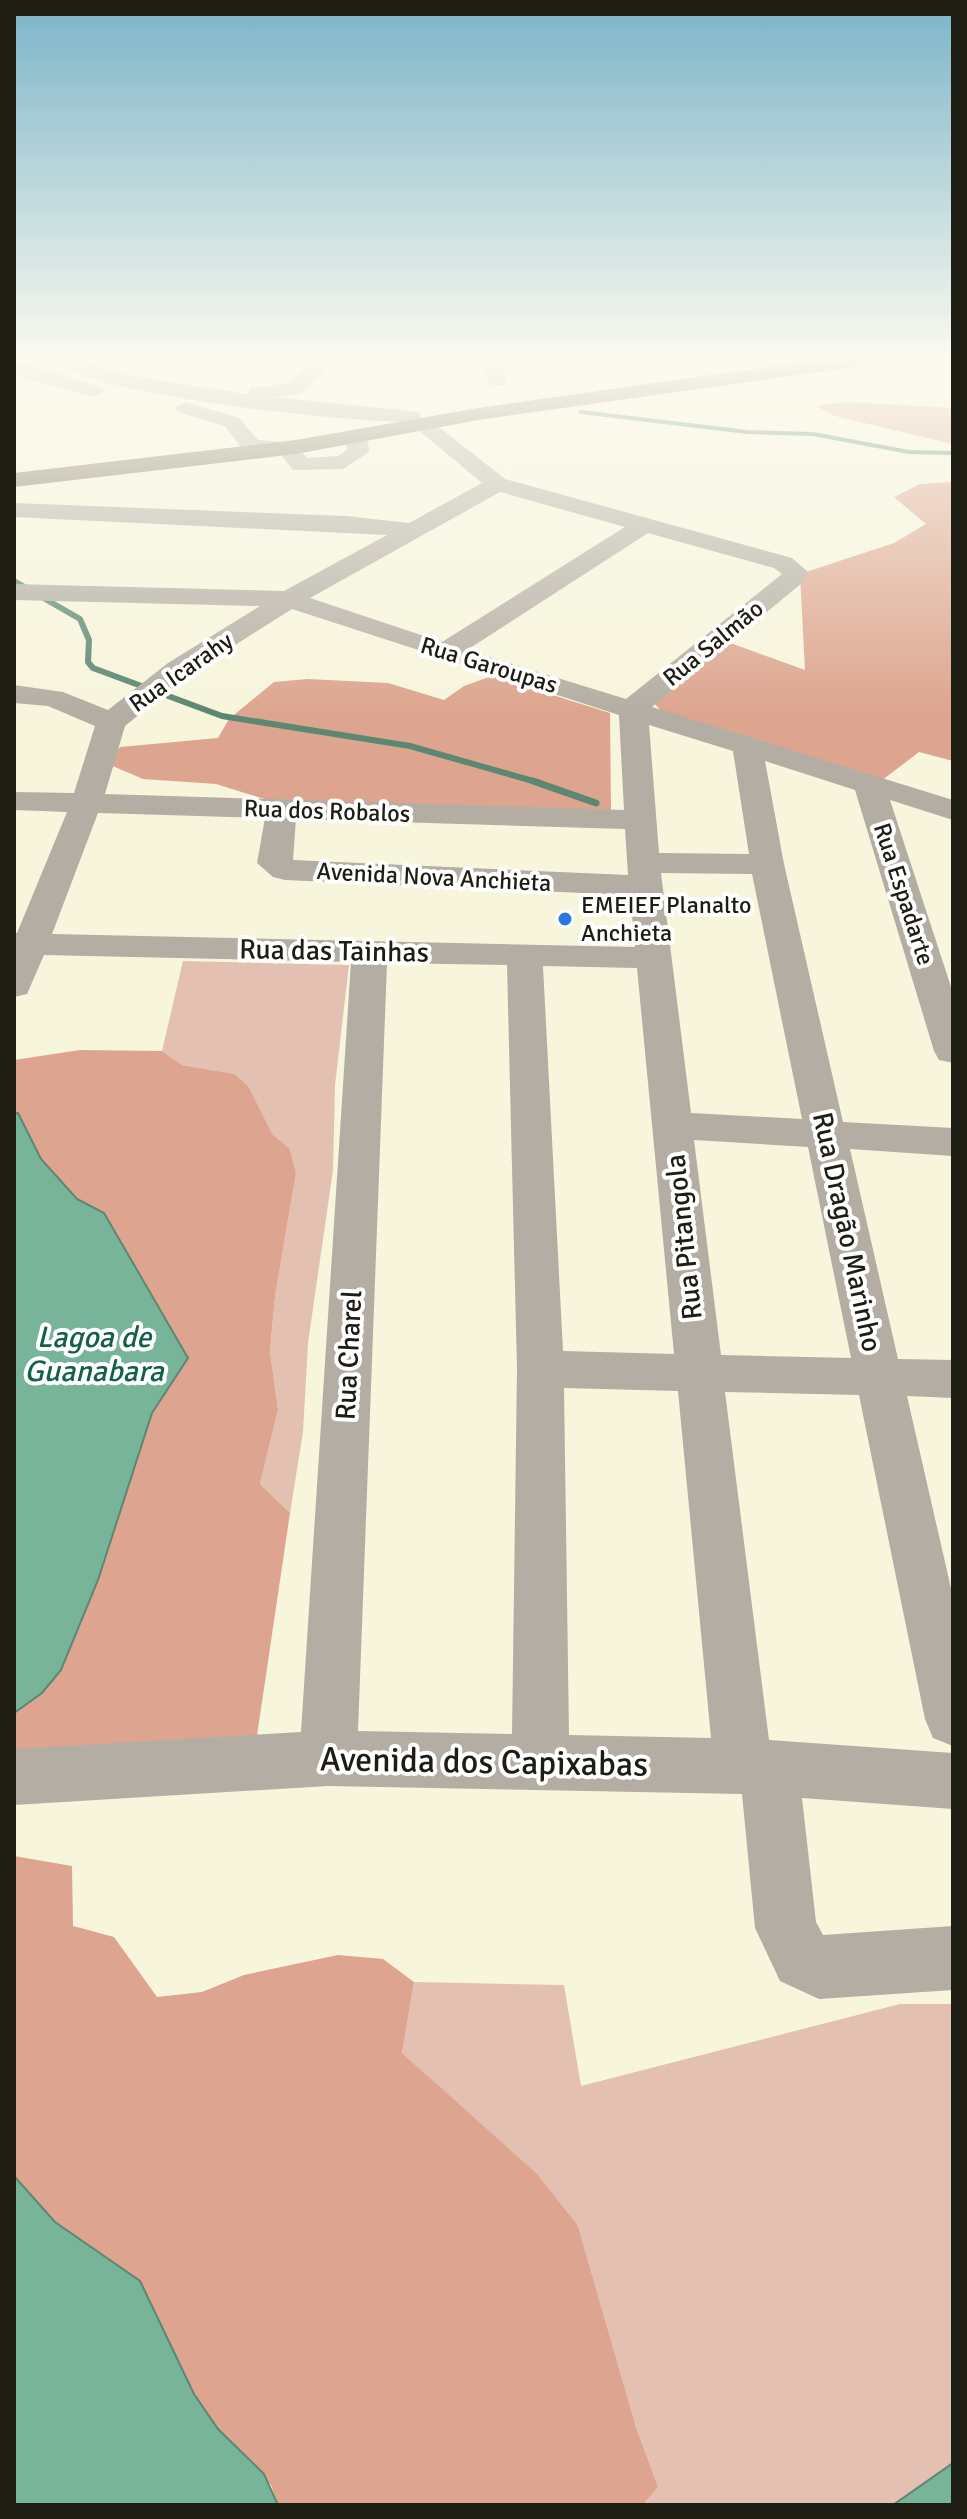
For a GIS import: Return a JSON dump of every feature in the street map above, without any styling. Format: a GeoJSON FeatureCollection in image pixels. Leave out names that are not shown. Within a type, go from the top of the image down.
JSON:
{"type":"FeatureCollection","features":[{"type":"Feature","properties":{"kind":"street"},"geometry":{"type":"LineString","coordinates":[[489,478],[497,484],[685,537],[696,517],[692,511]]}},
{"type":"Feature","properties":{"kind":"street","name":"Rua Icarahy"},"geometry":{"type":"LineString","coordinates":[[14,986],[22,944],[86,804],[111,722],[178,669],[289,599],[497,484]]}},
{"type":"Feature","properties":{"kind":"street"},"geometry":{"type":"LineString","coordinates":[[14,510],[346,523],[409,530]]}},
{"type":"Feature","properties":{"kind":"street"},"geometry":{"type":"LineString","coordinates":[[445,652],[643,526]]}},
{"type":"Feature","properties":{"kind":"street","name":"Rua Salmão"},"geometry":{"type":"LineString","coordinates":[[633,708],[793,578],[795,572],[783,563],[685,537]]}},
{"type":"Feature","properties":{"kind":"street","name":"Rua Garoupas"},"geometry":{"type":"LineString","coordinates":[[14,592],[289,599],[445,652],[953,810]]}},
{"type":"Feature","properties":{"kind":"street"},"geometry":{"type":"LineString","coordinates":[[14,694],[53,698],[111,722]]}},
{"type":"Feature","properties":{"kind":"street","name":"Rua Pitangola"},"geometry":{"type":"LineString","coordinates":[[633,708],[639,820],[699,1371],[756,1767],[786,1928],[802,1959],[819,1967],[953,1958]]}},
{"type":"Feature","properties":{"kind":"street","name":"Rua Dragão Marinho"},"geometry":{"type":"LineString","coordinates":[[747,744],[767,864],[953,1719]]}},
{"type":"Feature","properties":{"kind":"street","name":"Rua Espadarte"},"geometry":{"type":"LineString","coordinates":[[869,784],[953,1051]]}},
{"type":"Feature","properties":{"kind":"street","name":"Rua dos Robalos"},"geometry":{"type":"LineString","coordinates":[[14,801],[639,820]]}},
{"type":"Feature","properties":{"kind":"street","name":"Avenida Nova Anchieta"},"geometry":{"type":"LineString","coordinates":[[282,809],[274,863],[285,870],[531,882],[767,864]]}},
{"type":"Feature","properties":{"kind":"street"},"geometry":{"type":"LineString","coordinates":[[531,819],[531,882]]}},
{"type":"Feature","properties":{"kind":"street","name":"Rua das Tainhas"},"geometry":{"type":"LineString","coordinates":[[22,944],[655,958]]}},
{"type":"Feature","properties":{"kind":"street","name":"Rua Charel"},"geometry":{"type":"LineString","coordinates":[[328,1758],[370,951]]}},
{"type":"Feature","properties":{"kind":"street"},"geometry":{"type":"LineString","coordinates":[[525,956],[540,1369],[541,1760]]}},
{"type":"Feature","properties":{"kind":"street"},"geometry":{"type":"LineString","coordinates":[[672,1125],[953,1142]]}},
{"type":"Feature","properties":{"kind":"street"},"geometry":{"type":"LineString","coordinates":[[540,1369],[953,1379]]}},
{"type":"Feature","properties":{"kind":"street","name":"Avenida dos Capixabas"},"geometry":{"type":"LineString","coordinates":[[14,1777],[328,1758],[541,1760],[756,1767],[953,1781]]}},
{"type":"Feature","properties":{"kind":"shaded area"},"geometry":{"type":"Polygon","coordinates":[[[953,482],[953,761],[919,752],[877,784],[663,713],[654,703],[725,641],[805,670],[800,574],[894,543],[926,524],[894,497],[920,484],[953,482]]]}},
{"type":"Feature","properties":{"kind":"shaded area"},"geometry":{"type":"Polygon","coordinates":[[[492,676],[610,713],[611,811],[274,802],[216,784],[143,779],[108,764],[120,747],[218,738],[229,719],[274,682],[308,679],[388,683],[444,700],[464,686],[492,676]]]}},
{"type":"Feature","properties":{"kind":"shaded area"},"geometry":{"type":"Polygon","coordinates":[[[183,961],[349,965],[335,1085],[333,1170],[308,1343],[303,1432],[290,1513],[260,1484],[278,1410],[270,1351],[275,1297],[296,1173],[290,1149],[273,1135],[249,1087],[235,1074],[182,1065],[162,1051],[183,961]]]}},
{"type":"Feature","properties":{"kind":"shaded area"},"geometry":{"type":"Polygon","coordinates":[[[80,1050],[162,1051],[182,1065],[235,1074],[249,1087],[273,1135],[290,1149],[296,1173],[275,1297],[270,1351],[278,1410],[260,1484],[290,1513],[254,1756],[14,1749],[14,1713],[42,1693],[98,1580],[152,1413],[188,1358],[104,1213],[77,1199],[41,1159],[18,1114],[14,1114],[14,1060],[80,1050]]]}},
{"type":"Feature","properties":{"kind":"shaded area"},"geometry":{"type":"Polygon","coordinates":[[[14,1856],[72,1866],[73,1926],[114,1937],[157,1997],[202,1992],[244,1975],[338,1955],[383,1959],[414,1982],[402,2053],[537,2174],[578,2226],[636,2427],[658,2487],[643,2505],[278,2505],[271,2485],[253,2462],[218,2429],[194,2394],[140,2281],[55,2222],[14,2176],[14,1856]]]}},
{"type":"Feature","properties":{"kind":"shaded area"},"geometry":{"type":"Polygon","coordinates":[[[414,1982],[564,1985],[581,2086],[900,2004],[953,2004],[953,2463],[893,2505],[643,2505],[658,2487],[636,2427],[578,2226],[485,2129],[402,2053],[414,1982]]]}},
{"type":"Feature","properties":{"kind":"water","name":"Lagoa de Guanabara"},"geometry":{"type":"Polygon","coordinates":[[[18,1113],[41,1159],[77,1199],[104,1213],[188,1358],[152,1413],[98,1580],[61,1670],[42,1693],[14,1713],[14,1114],[18,1113]]]}},
{"type":"Feature","properties":{"kind":"water"},"geometry":{"type":"Polygon","coordinates":[[[14,2176],[55,2222],[140,2281],[194,2394],[218,2429],[264,2474],[278,2505],[14,2505],[14,2176]]]}},
{"type":"Feature","properties":{"kind":"water"},"geometry":{"type":"Polygon","coordinates":[[[953,2463],[953,2505],[893,2505],[953,2463]]]}},
{"type":"Feature","properties":{"kind":"waterway"},"geometry":{"type":"LineString","coordinates":[[14,581],[80,619],[89,640],[88,662],[93,668],[222,716],[410,746],[533,781]]}},
{"type":"Feature","properties":{"kind":"waterway"},"geometry":{"type":"LineString","coordinates":[[533,781],[540,783]]}},
{"type":"Feature","properties":{"kind":"waterway"},"geometry":{"type":"LineString","coordinates":[[533,781],[596,803]]}},
{"type":"Feature","properties":{"kind":"place","name":"EMEIEF Planalto Anchieta"},"geometry":{"type":"Point","coordinates":[565,919]}}]}
